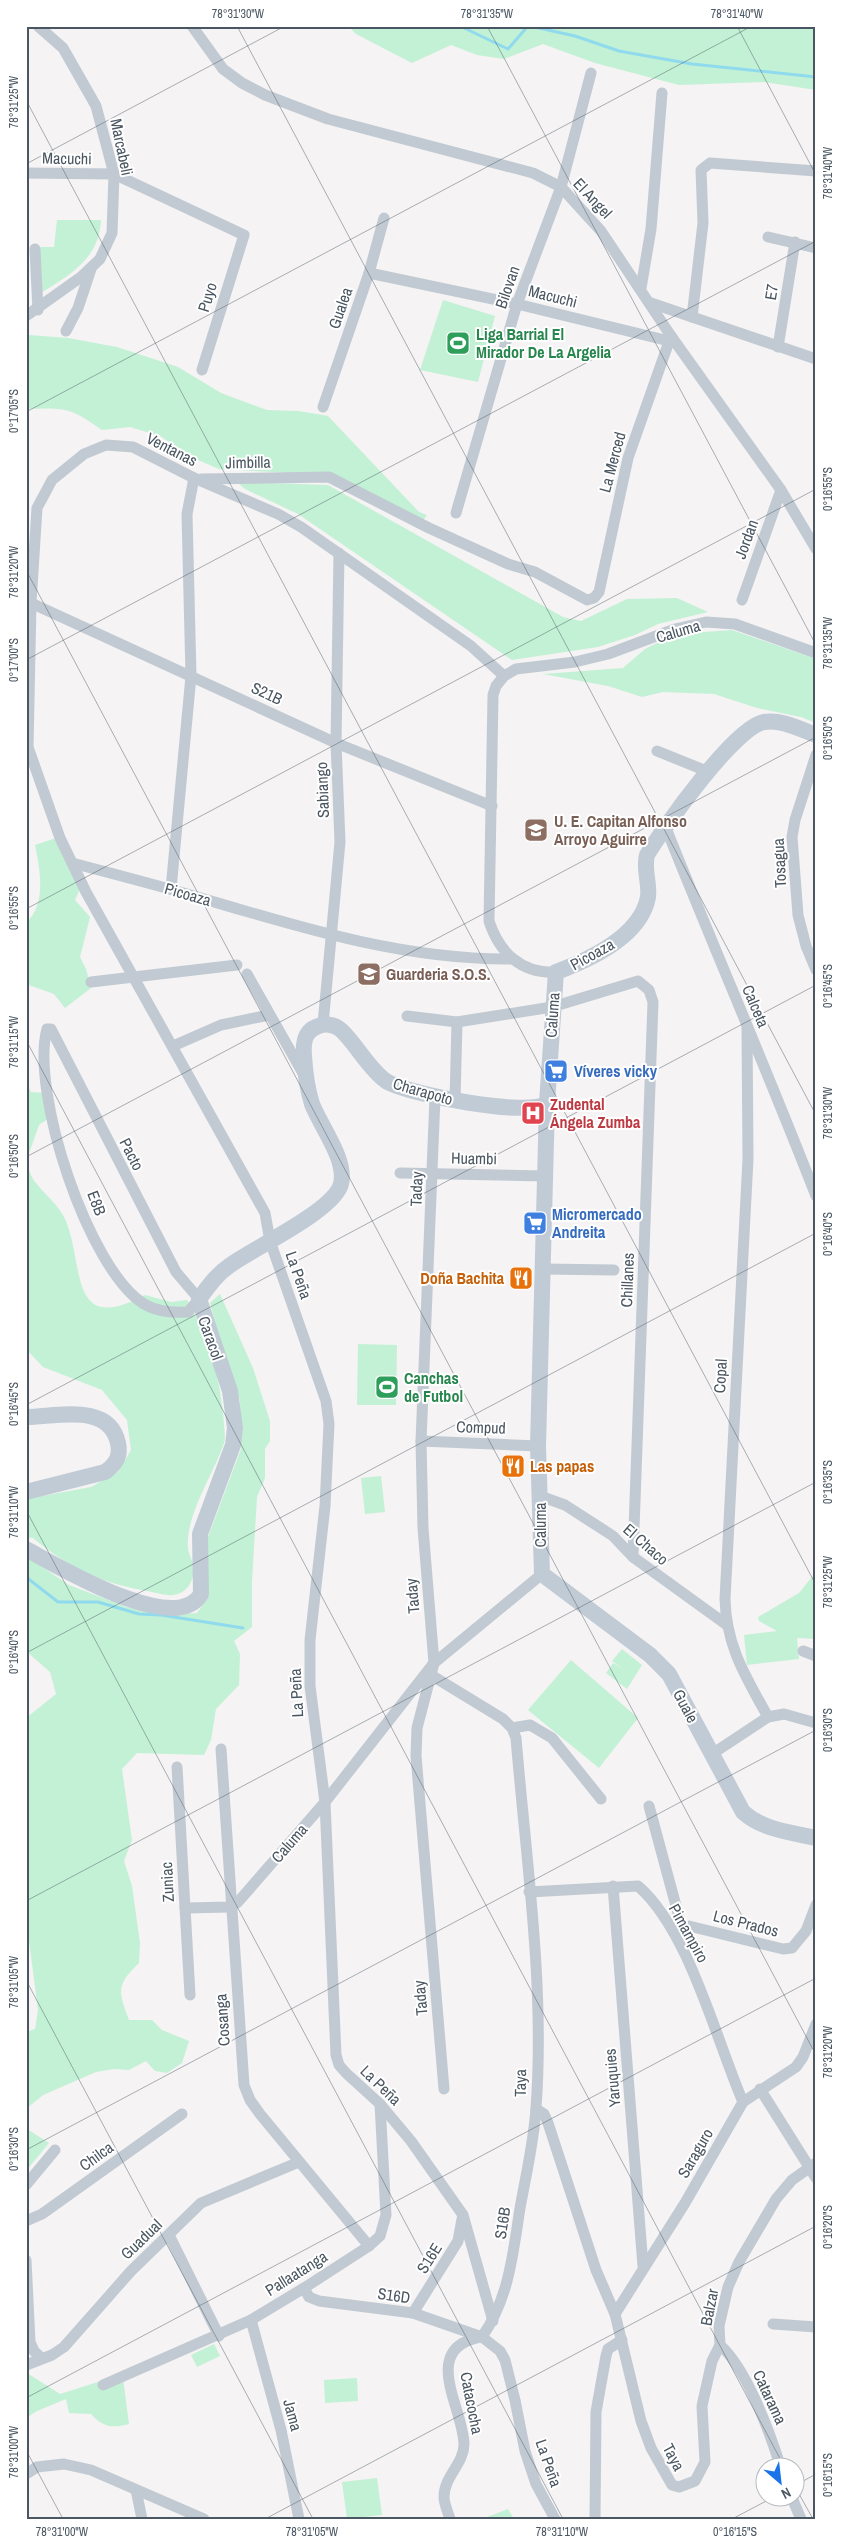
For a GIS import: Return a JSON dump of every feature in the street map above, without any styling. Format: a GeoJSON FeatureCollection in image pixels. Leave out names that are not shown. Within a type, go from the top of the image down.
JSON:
{"type":"FeatureCollection","features":[{"type":"Feature","properties":{"kind":"street","name":"Marcabeli"},"geometry":{"type":"LineString","coordinates":[[26,316],[38,310],[100,259],[112,233],[114,174],[96,106],[63,48],[38,26]]}},
{"type":"Feature","properties":{"kind":"street","name":"El Angel"},"geometry":{"type":"LineString","coordinates":[[192,26],[223,69],[242,83],[265,95],[328,119],[534,173],[561,187],[601,230],[651,303],[670,338],[782,490],[816,549]]}},
{"type":"Feature","properties":{"kind":"street","name":"Bilovan"},"geometry":{"type":"LineString","coordinates":[[456,513],[517,304],[561,187],[591,73]]}},
{"type":"Feature","properties":{"kind":"street"},"geometry":{"type":"LineString","coordinates":[[641,288],[651,229],[662,93]]}},
{"type":"Feature","properties":{"kind":"street"},"geometry":{"type":"LineString","coordinates":[[692,317],[703,223],[701,170],[710,163],[816,171]]}},
{"type":"Feature","properties":{"kind":"street","name":"Macuchi"},"geometry":{"type":"LineString","coordinates":[[26,173],[114,174],[244,235]]}},
{"type":"Feature","properties":{"kind":"street","name":"Gualea"},"geometry":{"type":"LineString","coordinates":[[323,408],[369,273],[384,218]]}},
{"type":"Feature","properties":{"kind":"street","name":"Puyo"},"geometry":{"type":"LineString","coordinates":[[202,370],[244,235]]}},
{"type":"Feature","properties":{"kind":"street"},"geometry":{"type":"LineString","coordinates":[[768,237],[816,248]]}},
{"type":"Feature","properties":{"kind":"street","name":"E7"},"geometry":{"type":"LineString","coordinates":[[778,347],[795,242]]}},
{"type":"Feature","properties":{"kind":"street"},"geometry":{"type":"LineString","coordinates":[[35,249],[38,310]]}},
{"type":"Feature","properties":{"kind":"street"},"geometry":{"type":"LineString","coordinates":[[66,331],[78,308],[91,267]]}},
{"type":"Feature","properties":{"kind":"street","name":"Macuchi"},"geometry":{"type":"LineString","coordinates":[[369,273],[670,338]]}},
{"type":"Feature","properties":{"kind":"street"},"geometry":{"type":"LineString","coordinates":[[651,303],[816,359]]}},
{"type":"Feature","properties":{"kind":"street","name":"La Merced"},"geometry":{"type":"LineString","coordinates":[[594,598],[599,592],[628,458],[670,338]]}},
{"type":"Feature","properties":{"kind":"street","name":"Ventanas"},"geometry":{"type":"LineString","coordinates":[[133,977],[60,838],[28,747],[31,603],[37,508],[52,480],[68,465],[84,454],[106,446],[133,447],[194,478],[278,514],[339,553],[471,646],[504,676]]}},
{"type":"Feature","properties":{"kind":"street","name":"Jimbilla"},"geometry":{"type":"LineString","coordinates":[[194,478],[329,477],[438,532],[508,564],[535,572],[587,600],[594,598]]}},
{"type":"Feature","properties":{"kind":"street"},"geometry":{"type":"LineString","coordinates":[[171,889],[190,676],[187,514],[194,478]]}},
{"type":"Feature","properties":{"kind":"street","name":"Jordan"},"geometry":{"type":"LineString","coordinates":[[742,600],[782,490]]}},
{"type":"Feature","properties":{"kind":"street","name":"Sabiango"},"geometry":{"type":"LineString","coordinates":[[323,1024],[340,842],[336,743],[339,553]]}},
{"type":"Feature","properties":{"kind":"street","name":"S21B"},"geometry":{"type":"LineString","coordinates":[[31,603],[336,743],[492,806]]}},
{"type":"Feature","properties":{"kind":"street","name":"Caluma"},"geometry":{"type":"LineString","coordinates":[[504,676],[516,669],[575,662],[608,654],[675,629],[706,622],[734,624],[816,653]]}},
{"type":"Feature","properties":{"kind":"street"},"geometry":{"type":"LineString","coordinates":[[504,676],[496,686],[493,695],[489,921],[498,945],[511,959]]}},
{"type":"Feature","properties":{"kind":"street","name":"Picoaza"},"geometry":{"type":"LineString","coordinates":[[72,863],[171,889],[330,936],[396,949],[481,959],[511,959],[538,972],[556,972],[572,966],[622,937],[636,925],[647,900],[648,884],[645,864],[647,855],[736,738],[758,724],[778,722],[816,735]]}},
{"type":"Feature","properties":{"kind":"street"},"geometry":{"type":"LineString","coordinates":[[657,752],[709,772]]}},
{"type":"Feature","properties":{"kind":"street","name":"Tosagua"},"geometry":{"type":"LineString","coordinates":[[816,755],[795,820],[792,837],[798,915],[806,946],[816,970]]}},
{"type":"Feature","properties":{"kind":"street","name":"Calceta"},"geometry":{"type":"LineString","coordinates":[[666,828],[816,1196]]}},
{"type":"Feature","properties":{"kind":"street"},"geometry":{"type":"LineString","coordinates":[[91,982],[237,965]]}},
{"type":"Feature","properties":{"kind":"street","name":"Caluma"},"geometry":{"type":"LineString","coordinates":[[230,1907],[238,1902],[325,1802],[434,1663],[542,1574],[538,1446],[547,1176],[547,1103],[552,1007],[556,972]]}},
{"type":"Feature","properties":{"kind":"street","name":"Caracol"},"geometry":{"type":"LineString","coordinates":[[26,1549],[94,1586],[132,1600],[178,1608],[187,1607],[199,1598],[202,1588],[200,1534],[233,1445],[235,1428],[230,1391],[199,1299],[217,1275],[332,1198],[341,1184],[341,1166],[320,1124],[305,1076],[247,974]]}},
{"type":"Feature","properties":{"kind":"street","name":"La Peña"},"geometry":{"type":"LineString","coordinates":[[133,977],[265,1213],[270,1241],[305,1344],[319,1375],[326,1401],[329,1424],[325,1506],[310,1640],[310,1686],[325,1802],[336,2055],[339,2065],[380,2104],[411,2141],[463,2215],[493,2321]]}},
{"type":"Feature","properties":{"kind":"street","name":"Chillanes"},"geometry":{"type":"LineString","coordinates":[[552,1007],[638,981],[649,990],[653,1002],[633,1557]]}},
{"type":"Feature","properties":{"kind":"street"},"geometry":{"type":"LineString","coordinates":[[407,1016],[457,1022],[552,1007]]}},
{"type":"Feature","properties":{"kind":"street"},"geometry":{"type":"LineString","coordinates":[[173,1046],[222,1025],[269,1015]]}},
{"type":"Feature","properties":{"kind":"street"},"geometry":{"type":"LineString","coordinates":[[455,1101],[457,1022]]}},
{"type":"Feature","properties":{"kind":"street"},"geometry":{"type":"LineString","coordinates":[[305,1076],[304,1039],[311,1030],[323,1024]]}},
{"type":"Feature","properties":{"kind":"street","name":"Charapoto"},"geometry":{"type":"LineString","coordinates":[[323,1024],[330,1024],[340,1029],[384,1079],[401,1088],[455,1101],[533,1109],[547,1103]]}},
{"type":"Feature","properties":{"kind":"street","name":"Copal"},"geometry":{"type":"LineString","coordinates":[[747,1027],[748,1159],[725,1599],[727,1625],[738,1664],[768,1717]]}},
{"type":"Feature","properties":{"kind":"street","name":"Pacto"},"geometry":{"type":"LineString","coordinates":[[45,1036],[46,1029],[51,1029],[176,1272],[199,1299]]}},
{"type":"Feature","properties":{"kind":"street","name":"E8B"},"geometry":{"type":"LineString","coordinates":[[45,1036],[42,1064],[53,1129],[84,1220],[110,1266],[128,1290],[144,1304],[168,1313],[188,1312],[199,1299]]}},
{"type":"Feature","properties":{"kind":"street","name":"Taday"},"geometry":{"type":"LineString","coordinates":[[435,1097],[434,1174],[422,1441],[423,1528],[434,1663],[417,1728],[416,1756],[444,2089]]}},
{"type":"Feature","properties":{"kind":"street","name":"Huambi"},"geometry":{"type":"LineString","coordinates":[[400,1173],[547,1176]]}},
{"type":"Feature","properties":{"kind":"street"},"geometry":{"type":"LineString","coordinates":[[544,1269],[614,1270]]}},
{"type":"Feature","properties":{"kind":"street"},"geometry":{"type":"LineString","coordinates":[[26,1417],[94,1416],[109,1424],[119,1447],[115,1465],[105,1472],[26,1492]]}},
{"type":"Feature","properties":{"kind":"street","name":"Compud"},"geometry":{"type":"LineString","coordinates":[[422,1441],[538,1446]]}},
{"type":"Feature","properties":{"kind":"street","name":"El Chaco"},"geometry":{"type":"LineString","coordinates":[[540,1496],[565,1505],[613,1536],[633,1557],[727,1625]]}},
{"type":"Feature","properties":{"kind":"street","name":"Guale"},"geometry":{"type":"LineString","coordinates":[[542,1574],[659,1663],[669,1674],[743,1812],[754,1822],[816,1838]]}},
{"type":"Feature","properties":{"kind":"street"},"geometry":{"type":"LineString","coordinates":[[803,1650],[816,1656]]}},
{"type":"Feature","properties":{"kind":"street"},"geometry":{"type":"LineString","coordinates":[[431,1675],[503,1719],[512,1728],[530,1725],[552,1738],[601,1798]]}},
{"type":"Feature","properties":{"kind":"street"},"geometry":{"type":"LineString","coordinates":[[712,1754],[768,1717],[784,1714],[816,1723]]}},
{"type":"Feature","properties":{"kind":"street","name":"Taya"},"geometry":{"type":"LineString","coordinates":[[512,1728],[516,1738],[538,2017],[536,2109],[544,2114],[548,2123],[596,2270],[615,2314],[641,2421],[666,2478],[672,2485],[679,2488],[696,2481]]}},
{"type":"Feature","properties":{"kind":"street","name":"Cosanga"},"geometry":{"type":"LineString","coordinates":[[221,1749],[230,1907],[244,2084],[250,2100],[369,2246]]}},
{"type":"Feature","properties":{"kind":"street","name":"Zuniac"},"geometry":{"type":"LineString","coordinates":[[177,1767],[190,1996]]}},
{"type":"Feature","properties":{"kind":"street"},"geometry":{"type":"LineString","coordinates":[[649,1806],[677,1930]]}},
{"type":"Feature","properties":{"kind":"street","name":"Yaruquies"},"geometry":{"type":"LineString","coordinates":[[613,1886],[643,2266]]}},
{"type":"Feature","properties":{"kind":"street","name":"Pimampiro"},"geometry":{"type":"LineString","coordinates":[[529,1892],[638,1886],[648,1895],[677,1930],[743,2102]]}},
{"type":"Feature","properties":{"kind":"street","name":"Los Prados"},"geometry":{"type":"LineString","coordinates":[[677,1930],[689,1926],[783,1949],[792,1948],[806,1931],[816,1905]]}},
{"type":"Feature","properties":{"kind":"street"},"geometry":{"type":"LineString","coordinates":[[185,1908],[230,1907]]}},
{"type":"Feature","properties":{"kind":"street","name":"Saraguro"},"geometry":{"type":"LineString","coordinates":[[615,2314],[643,2266],[685,2203],[743,2102],[796,2067],[803,2057],[816,2024]]}},
{"type":"Feature","properties":{"kind":"street"},"geometry":{"type":"LineString","coordinates":[[760,2089],[813,2165],[816,2178]]}},
{"type":"Feature","properties":{"kind":"street","name":"Pallaatanga"},"geometry":{"type":"LineString","coordinates":[[103,2385],[219,2336],[251,2320],[369,2246],[380,2236],[386,2215],[380,2104]]}},
{"type":"Feature","properties":{"kind":"street","name":"S16B"},"geometry":{"type":"LineString","coordinates":[[482,2337],[493,2321],[508,2284],[536,2109]]}},
{"type":"Feature","properties":{"kind":"street","name":"Chilca"},"geometry":{"type":"LineString","coordinates":[[26,2221],[42,2214],[182,2114]]}},
{"type":"Feature","properties":{"kind":"street"},"geometry":{"type":"LineString","coordinates":[[26,2185],[54,2150]]}},
{"type":"Feature","properties":{"kind":"street","name":"Guadual"},"geometry":{"type":"LineString","coordinates":[[26,2365],[52,2355],[64,2347],[131,2271],[201,2203],[299,2162]]}},
{"type":"Feature","properties":{"kind":"street","name":"Balzar"},"geometry":{"type":"LineString","coordinates":[[696,2481],[705,2462],[702,2424],[703,2396],[712,2361],[720,2345],[719,2326],[728,2287],[739,2262],[776,2199],[792,2180],[813,2165]]}},
{"type":"Feature","properties":{"kind":"street","name":"S16E"},"geometry":{"type":"LineString","coordinates":[[413,2313],[458,2241],[463,2215]]}},
{"type":"Feature","properties":{"kind":"street"},"geometry":{"type":"LineString","coordinates":[[169,2235],[219,2336]]}},
{"type":"Feature","properties":{"kind":"street"},"geometry":{"type":"LineString","coordinates":[[26,2260],[30,2342],[34,2351],[41,2358]]}},
{"type":"Feature","properties":{"kind":"street","name":"S16D"},"geometry":{"type":"LineString","coordinates":[[304,2288],[309,2297],[320,2301],[413,2313],[482,2337]]}},
{"type":"Feature","properties":{"kind":"street","name":"Jama"},"geometry":{"type":"LineString","coordinates":[[251,2320],[281,2430],[299,2519]]}},
{"type":"Feature","properties":{"kind":"street"},"geometry":{"type":"LineString","coordinates":[[774,2324],[816,2327]]}},
{"type":"Feature","properties":{"kind":"street","name":"La Peña"},"geometry":{"type":"LineString","coordinates":[[482,2337],[500,2351],[505,2360],[526,2451],[536,2484],[555,2519]]}},
{"type":"Feature","properties":{"kind":"street","name":"Catacocha"},"geometry":{"type":"LineString","coordinates":[[450,2519],[444,2498],[446,2485],[462,2457],[464,2444],[451,2393],[450,2358],[453,2352],[466,2340],[482,2337]]}},
{"type":"Feature","properties":{"kind":"street"},"geometry":{"type":"LineString","coordinates":[[595,2519],[596,2412],[608,2349],[622,2340]]}},
{"type":"Feature","properties":{"kind":"street","name":"Catarama"},"geometry":{"type":"LineString","coordinates":[[720,2345],[737,2365],[771,2438],[778,2458]]}},
{"type":"Feature","properties":{"kind":"street"},"geometry":{"type":"LineString","coordinates":[[26,2474],[38,2467],[64,2464],[91,2470],[204,2519]]}},
{"type":"Feature","properties":{"kind":"street"},"geometry":{"type":"LineString","coordinates":[[136,2490],[142,2519]]}},
{"type":"Feature","properties":{"kind":"green space"},"geometry":{"type":"Polygon","coordinates":[[[348,26],[816,26],[816,90],[764,82],[679,85],[595,63],[543,44],[504,59],[477,55],[451,45],[412,63],[356,34],[348,26]]]}},
{"type":"Feature","properties":{"kind":"green space"},"geometry":{"type":"Polygon","coordinates":[[[57,220],[101,220],[99,234],[89,256],[72,273],[39,294],[38,247],[54,247],[57,220]]]}},
{"type":"Feature","properties":{"kind":"green space","name":"Liga Barrial El Mirador De La Argelia"},"geometry":{"type":"Polygon","coordinates":[[[443,300],[495,316],[478,382],[420,370],[443,300]]]}},
{"type":"Feature","properties":{"kind":"green space"},"geometry":{"type":"Polygon","coordinates":[[[26,336],[68,338],[117,347],[178,367],[221,393],[267,410],[299,411],[328,416],[419,512],[427,515],[421,523],[330,475],[219,469],[198,460],[160,436],[130,427],[102,430],[67,410],[26,409],[26,336]]]}},
{"type":"Feature","properties":{"kind":"green space"},"geometry":{"type":"Polygon","coordinates":[[[237,482],[328,485],[563,617],[581,621],[627,599],[677,598],[708,612],[658,624],[635,635],[598,647],[512,660],[298,514],[245,489],[237,482]]]}},
{"type":"Feature","properties":{"kind":"green space"},"geometry":{"type":"Polygon","coordinates":[[[732,630],[816,659],[816,723],[801,717],[757,708],[714,694],[663,692],[642,697],[608,686],[543,674],[623,668],[645,649],[675,634],[732,630]]]}},
{"type":"Feature","properties":{"kind":"green space"},"geometry":{"type":"Polygon","coordinates":[[[59,837],[84,880],[75,900],[90,917],[80,957],[86,969],[91,988],[65,1008],[54,994],[26,984],[26,923],[33,915],[37,906],[40,886],[39,865],[35,845],[59,837]]]}},
{"type":"Feature","properties":{"kind":"green space"},"geometry":{"type":"Polygon","coordinates":[[[26,1083],[31,1092],[45,1093],[49,1118],[39,1125],[26,1162],[26,1083]]]}},
{"type":"Feature","properties":{"kind":"green space"},"geometry":{"type":"Polygon","coordinates":[[[26,1162],[34,1181],[55,1204],[65,1219],[83,1290],[91,1301],[102,1307],[120,1306],[145,1295],[171,1302],[187,1300],[208,1344],[220,1392],[225,1441],[191,1522],[188,1548],[196,1570],[187,1588],[178,1594],[163,1594],[103,1580],[61,1559],[33,1538],[26,1537],[26,1499],[91,1487],[118,1472],[131,1450],[127,1420],[102,1390],[43,1367],[26,1349],[26,1162]]]}},
{"type":"Feature","properties":{"kind":"green space"},"geometry":{"type":"Polygon","coordinates":[[[220,1294],[253,1368],[270,1421],[270,1441],[265,1449],[265,1478],[257,1497],[252,1582],[252,1627],[234,1641],[240,1654],[239,1685],[216,1709],[211,1740],[204,1755],[137,1753],[122,1769],[132,1840],[124,1861],[132,1886],[140,1943],[139,1963],[126,1977],[121,1989],[121,1995],[129,2020],[152,2020],[162,2030],[189,2041],[182,2063],[167,2073],[155,2071],[146,2061],[129,2070],[114,2069],[96,2072],[43,2095],[26,2109],[26,2032],[35,2029],[38,2010],[28,1933],[29,1885],[26,1882],[26,1718],[56,1694],[50,1672],[26,1651],[26,1556],[69,1585],[127,1607],[180,1614],[197,1613],[209,1596],[205,1545],[241,1449],[240,1400],[223,1354],[210,1303],[220,1294]]]}},
{"type":"Feature","properties":{"kind":"green space"},"geometry":{"type":"Polygon","coordinates":[[[358,1344],[397,1345],[396,1405],[357,1405],[358,1344]]]}},
{"type":"Feature","properties":{"kind":"green space"},"geometry":{"type":"Polygon","coordinates":[[[381,1476],[385,1512],[365,1514],[361,1478],[381,1476]]]}},
{"type":"Feature","properties":{"kind":"green space"},"geometry":{"type":"Polygon","coordinates":[[[816,1572],[816,1639],[797,1638],[799,1659],[747,1665],[744,1635],[777,1631],[759,1621],[758,1617],[799,1593],[816,1572]]]}},
{"type":"Feature","properties":{"kind":"green space"},"geometry":{"type":"Polygon","coordinates":[[[622,1649],[642,1665],[627,1689],[606,1673],[613,1663],[623,1669],[612,1661],[622,1649]]]}},
{"type":"Feature","properties":{"kind":"green space"},"geometry":{"type":"Polygon","coordinates":[[[571,1660],[638,1718],[599,1768],[528,1710],[571,1660]]]}},
{"type":"Feature","properties":{"kind":"green space"},"geometry":{"type":"Polygon","coordinates":[[[26,2130],[49,2143],[26,2171],[26,2130]]]}},
{"type":"Feature","properties":{"kind":"green space"},"geometry":{"type":"Polygon","coordinates":[[[214,2344],[220,2356],[197,2367],[191,2355],[214,2344]]]}},
{"type":"Feature","properties":{"kind":"green space"},"geometry":{"type":"Polygon","coordinates":[[[27,2373],[60,2394],[101,2381],[123,2378],[129,2424],[108,2426],[91,2414],[69,2413],[66,2399],[37,2411],[26,2418],[27,2373]]]}},
{"type":"Feature","properties":{"kind":"green space"},"geometry":{"type":"Polygon","coordinates":[[[357,2378],[358,2401],[325,2403],[324,2380],[357,2378]]]}},
{"type":"Feature","properties":{"kind":"green space"},"geometry":{"type":"Polygon","coordinates":[[[377,2478],[382,2515],[347,2519],[342,2482],[377,2478]]]}},
{"type":"Feature","properties":{"kind":"green space"},"geometry":{"type":"Polygon","coordinates":[[[508,2509],[514,2519],[482,2519],[508,2509]]]}},
{"type":"Feature","properties":{"kind":"waterway"},"geometry":{"type":"LineString","coordinates":[[460,26],[508,49],[528,26]]}},
{"type":"Feature","properties":{"kind":"waterway"},"geometry":{"type":"LineString","coordinates":[[530,26],[575,36],[619,51],[692,64],[816,77]]}},
{"type":"Feature","properties":{"kind":"waterway"},"geometry":{"type":"LineString","coordinates":[[26,1577],[58,1602],[98,1602],[139,1614],[161,1615],[243,1628]]}},
{"type":"Feature","properties":{"kind":"place","name":"Liga Barrial El Mirador De La Argelia"},"geometry":{"type":"Point","coordinates":[458,343]}},
{"type":"Feature","properties":{"kind":"place","name":"U. E. Capitan Alfonso Arroyo Aguirre"},"geometry":{"type":"Point","coordinates":[536,830]}},
{"type":"Feature","properties":{"kind":"place","name":"Guarderia S.O.S."},"geometry":{"type":"Point","coordinates":[369,974]}},
{"type":"Feature","properties":{"kind":"place","name":"Víveres vicky"},"geometry":{"type":"Point","coordinates":[556,1071]}},
{"type":"Feature","properties":{"kind":"place","name":"Zudental Ángela Zumba"},"geometry":{"type":"Point","coordinates":[533,1113]}},
{"type":"Feature","properties":{"kind":"place","name":"Micromercado Andreita"},"geometry":{"type":"Point","coordinates":[535,1223]}},
{"type":"Feature","properties":{"kind":"place","name":"Doña Bachita"},"geometry":{"type":"Point","coordinates":[521,1278]}},
{"type":"Feature","properties":{"kind":"place","name":"Canchas de Futbol"},"geometry":{"type":"Point","coordinates":[387,1387]}},
{"type":"Feature","properties":{"kind":"place","name":"Las papas"},"geometry":{"type":"Point","coordinates":[513,1466]}}]}
